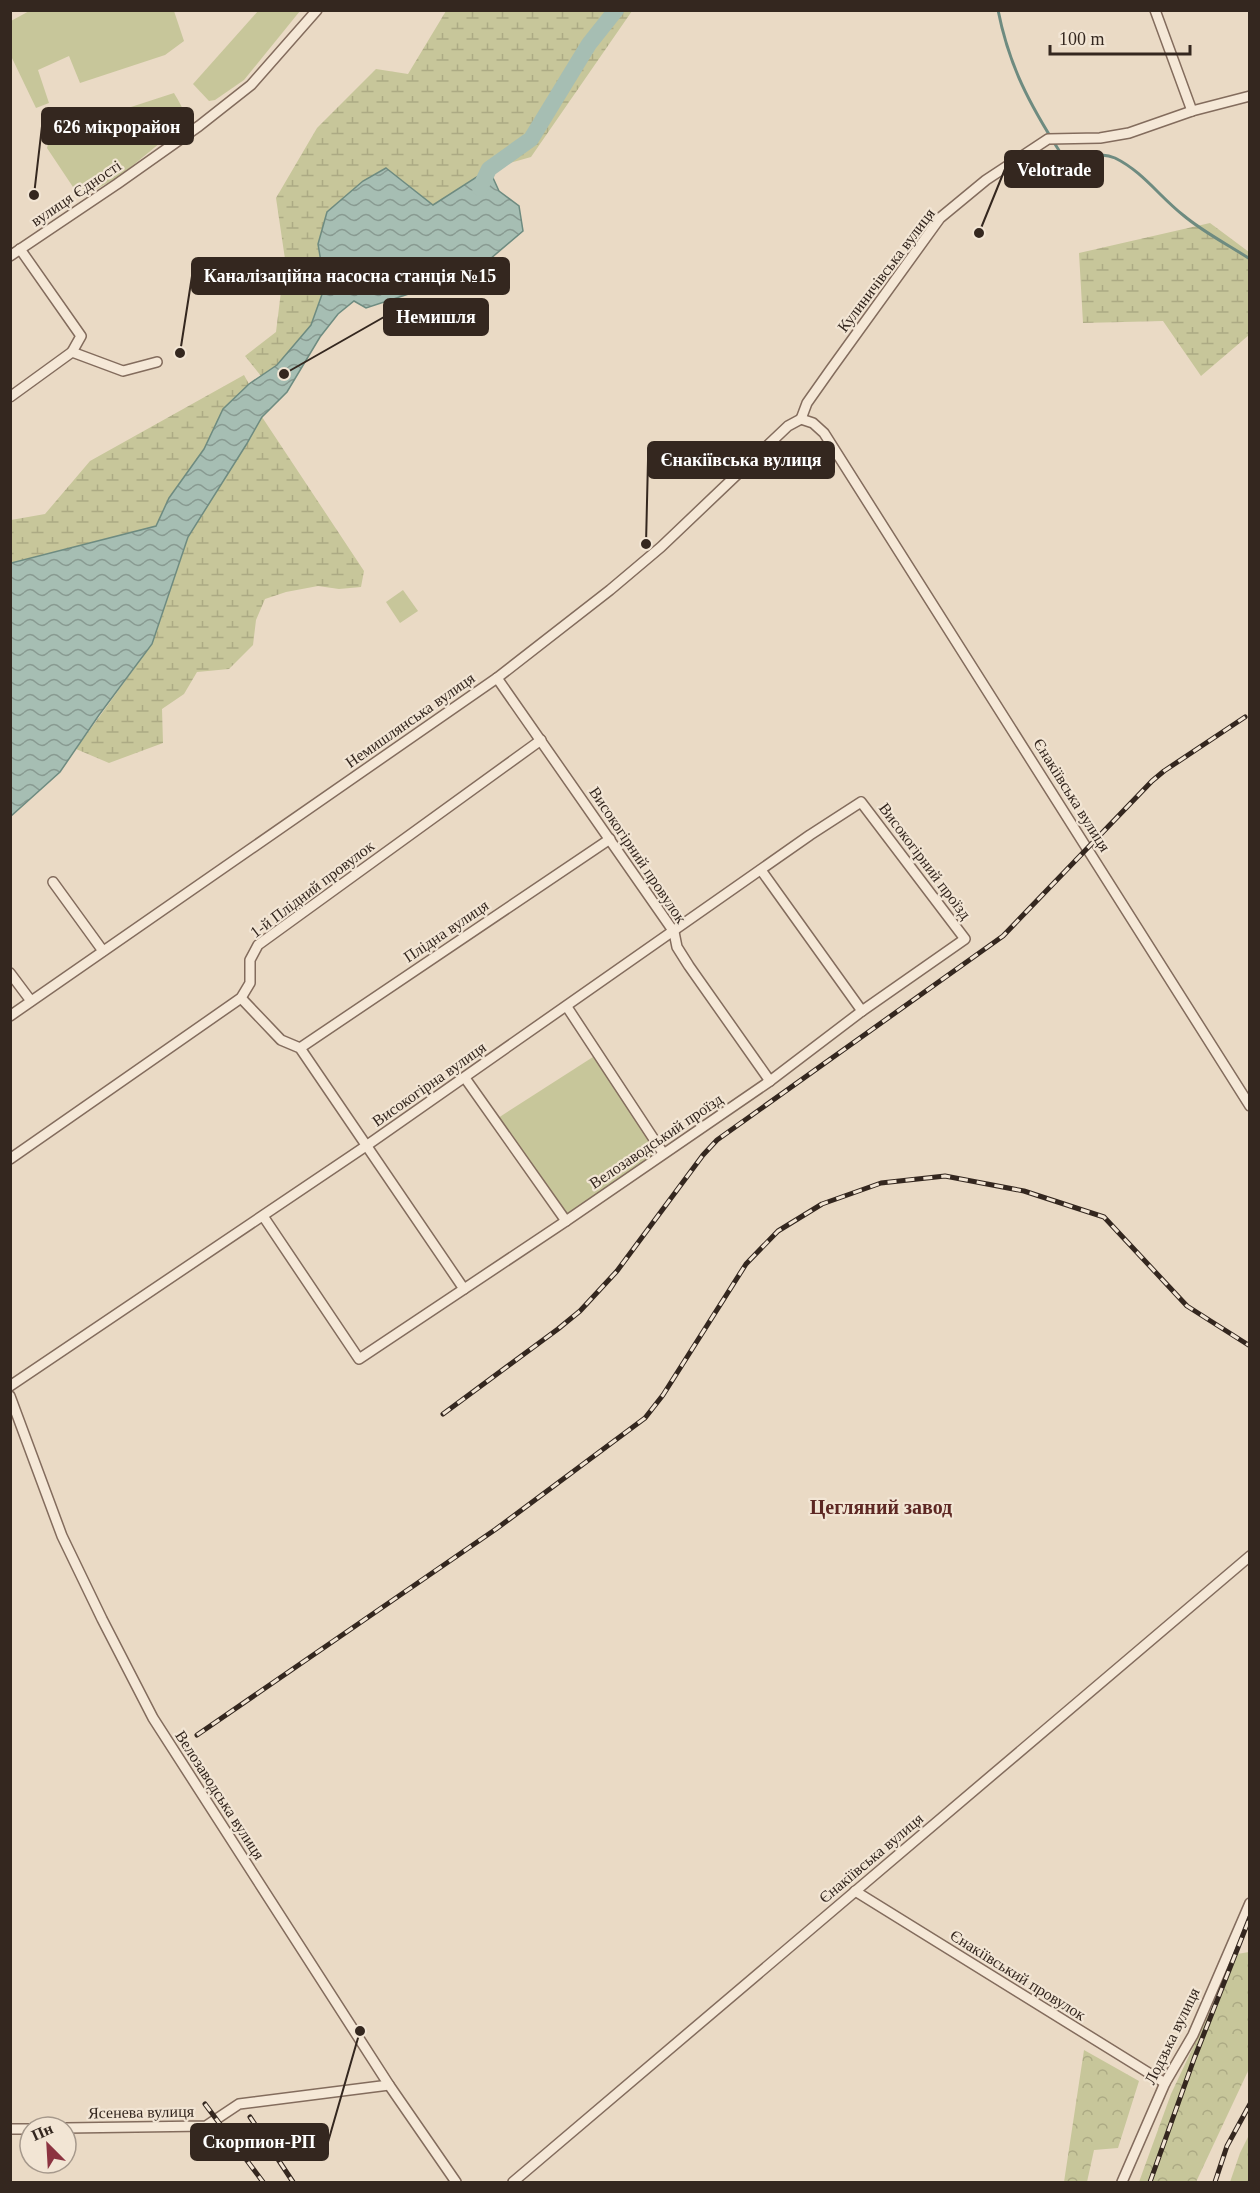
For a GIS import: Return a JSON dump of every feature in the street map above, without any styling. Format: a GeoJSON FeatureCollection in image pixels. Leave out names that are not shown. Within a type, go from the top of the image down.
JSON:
{"type":"FeatureCollection","features":[{"type":"Feature","properties":{"kind":"street","name":"вулиця Єдності"},"geometry":{"type":"LineString","coordinates":[[10,256],[200,126],[251,85],[317,10]]}},
{"type":"Feature","properties":{"kind":"street"},"geometry":{"type":"LineString","coordinates":[[1155,10],[1192,111],[1250,96]]}},
{"type":"Feature","properties":{"kind":"street","name":"Кулиничівська вулиця"},"geometry":{"type":"LineString","coordinates":[[801,419],[807,403],[940,218],[986,180],[1048,139],[1100,138],[1119,135],[1192,111]]}},
{"type":"Feature","properties":{"kind":"street"},"geometry":{"type":"LineString","coordinates":[[10,397],[72,352],[81,336],[20,249]]}},
{"type":"Feature","properties":{"kind":"street"},"geometry":{"type":"LineString","coordinates":[[72,352],[123,371],[157,362]]}},
{"type":"Feature","properties":{"kind":"street","name":"Немишлянська вулиця"},"geometry":{"type":"LineString","coordinates":[[10,1016],[497,678],[661,547],[788,426],[801,419]]}},
{"type":"Feature","properties":{"kind":"street","name":"Єнакіївська вулиця"},"geometry":{"type":"LineString","coordinates":[[801,419],[813,423],[825,433],[1250,1106]]}},
{"type":"Feature","properties":{"kind":"street","name":"Високогірний провулок"},"geometry":{"type":"LineString","coordinates":[[497,678],[674,932],[677,947],[688,966],[770,1081]]}},
{"type":"Feature","properties":{"kind":"street","name":"1-й Плідний провулок"},"geometry":{"type":"LineString","coordinates":[[241,998],[250,983],[250,960],[258,945],[541,740]]}},
{"type":"Feature","properties":{"kind":"street","name":"Високогірна вулиця"},"geometry":{"type":"LineString","coordinates":[[10,1386],[366,1146],[861,802]]}},
{"type":"Feature","properties":{"kind":"street","name":"Високогірний проїзд"},"geometry":{"type":"LineString","coordinates":[[861,802],[965,939]]}},
{"type":"Feature","properties":{"kind":"street","name":"Плідна вулиця"},"geometry":{"type":"LineString","coordinates":[[300,1048],[610,839]]}},
{"type":"Feature","properties":{"kind":"street"},"geometry":{"type":"LineString","coordinates":[[761,870],[862,1011]]}},
{"type":"Feature","properties":{"kind":"street"},"geometry":{"type":"LineString","coordinates":[[53,882],[103,951]]}},
{"type":"Feature","properties":{"kind":"street","name":"Велозаводський проїзд"},"geometry":{"type":"LineString","coordinates":[[263,1216],[359,1359],[770,1081],[862,1011],[965,939]]}},
{"type":"Feature","properties":{"kind":"street"},"geometry":{"type":"LineString","coordinates":[[10,973],[31,1001]]}},
{"type":"Feature","properties":{"kind":"street"},"geometry":{"type":"LineString","coordinates":[[10,1160],[241,998],[281,1040],[300,1048],[465,1289]]}},
{"type":"Feature","properties":{"kind":"street"},"geometry":{"type":"LineString","coordinates":[[567,1007],[663,1153]]}},
{"type":"Feature","properties":{"kind":"street"},"geometry":{"type":"LineString","coordinates":[[465,1078],[566,1221]]}},
{"type":"Feature","properties":{"kind":"street","name":"Велозаводська вулиця"},"geometry":{"type":"LineString","coordinates":[[12,1403],[62,1536],[153,1718],[389,2085],[456,2182]]}},
{"type":"Feature","properties":{"kind":"street","name":"Єнакіївська вулиця"},"geometry":{"type":"LineString","coordinates":[[513,2182],[1250,1556]]}},
{"type":"Feature","properties":{"kind":"street","name":"Єнакіївський провулок"},"geometry":{"type":"LineString","coordinates":[[855,1892],[1165,2083]]}},
{"type":"Feature","properties":{"kind":"street","name":"Лодзька вулиця"},"geometry":{"type":"LineString","coordinates":[[1122,2182],[1165,2083],[1193,2035],[1250,1903]]}},
{"type":"Feature","properties":{"kind":"street","name":"Ясенева вулиця"},"geometry":{"type":"LineString","coordinates":[[78,2128],[206,2126],[239,2104],[389,2085]]}},
{"type":"Feature","properties":{"kind":"green space"},"geometry":{"type":"Polygon","coordinates":[[[31,10],[174,11],[184,41],[165,55],[80,83],[69,56],[38,70],[49,103],[36,108],[11,56],[11,21],[31,10]]]}},
{"type":"Feature","properties":{"kind":"green space"},"geometry":{"type":"Polygon","coordinates":[[[259,10],[300,11],[244,80],[215,100],[209,101],[193,84],[259,10]]]}},
{"type":"Feature","properties":{"kind":"green space"},"geometry":{"type":"Polygon","coordinates":[[[446,11],[632,11],[531,157],[489,169],[433,205],[402,180],[363,181],[327,212],[318,244],[325,286],[311,325],[277,365],[261,376],[245,356],[276,332],[285,259],[276,198],[317,128],[376,69],[408,74],[446,11]]]}},
{"type":"Feature","properties":{"kind":"green space"},"geometry":{"type":"Polygon","coordinates":[[[174,93],[184,112],[183,124],[120,176],[86,195],[77,193],[47,148],[51,133],[174,93]]]}},
{"type":"Feature","properties":{"kind":"green space"},"geometry":{"type":"Polygon","coordinates":[[[1210,223],[1249,252],[1249,335],[1201,376],[1163,321],[1083,323],[1079,253],[1210,223]]]}},
{"type":"Feature","properties":{"kind":"green space"},"geometry":{"type":"Polygon","coordinates":[[[244,375],[249,384],[223,410],[204,449],[169,498],[156,526],[11,563],[11,520],[45,514],[90,461],[244,375]]]}},
{"type":"Feature","properties":{"kind":"green space"},"geometry":{"type":"Polygon","coordinates":[[[262,417],[364,571],[361,587],[339,589],[318,586],[265,599],[256,620],[253,645],[229,669],[197,672],[184,694],[162,709],[163,743],[109,763],[76,749],[152,644],[188,537],[262,417]]]}},
{"type":"Feature","properties":{"kind":"green space"},"geometry":{"type":"Polygon","coordinates":[[[403,590],[418,611],[400,623],[386,602],[403,590]]]}},
{"type":"Feature","properties":{"kind":"green space"},"geometry":{"type":"Polygon","coordinates":[[[593,1057],[655,1148],[655,1155],[570,1214],[564,1212],[498,1118],[593,1057]]]}},
{"type":"Feature","properties":{"kind":"green space"},"geometry":{"type":"Polygon","coordinates":[[[1249,1952],[1249,2069],[1196,2182],[1139,2182],[1171,2094],[1237,1954],[1249,1952]]]}},
{"type":"Feature","properties":{"kind":"green space"},"geometry":{"type":"Polygon","coordinates":[[[1084,2050],[1139,2081],[1118,2148],[1094,2150],[1087,2182],[1064,2182],[1084,2050]]]}},
{"type":"Feature","properties":{"kind":"green space"},"geometry":{"type":"Polygon","coordinates":[[[1249,2135],[1249,2182],[1230,2182],[1240,2153],[1249,2135]]]}},
{"type":"Feature","properties":{"kind":"water"},"geometry":{"type":"Polygon","coordinates":[[[386,168],[433,205],[489,169],[499,191],[519,206],[523,231],[483,265],[433,286],[366,308],[354,301],[338,314],[320,337],[287,392],[262,417],[188,537],[152,644],[60,772],[11,816],[11,563],[156,526],[169,498],[204,449],[223,409],[249,384],[277,365],[311,325],[325,286],[318,244],[327,212],[363,181],[386,168]]]}},
{"type":"Feature","properties":{"kind":"waterway"},"geometry":{"type":"LineString","coordinates":[[480,188],[489,169],[531,139],[589,44],[616,10]]}},
{"type":"Feature","properties":{"kind":"waterway"},"geometry":{"type":"LineString","coordinates":[[998,10],[1008,49],[1022,84],[1060,152],[1073,156],[1108,156],[1125,163],[1191,221],[1250,259]]}},
{"type":"Feature","properties":{"kind":"railway"},"geometry":{"type":"LineString","coordinates":[[443,1414],[580,1311],[617,1271],[703,1155],[717,1140],[1003,936],[1152,781],[1245,717]]}},
{"type":"Feature","properties":{"kind":"railway"},"geometry":{"type":"LineString","coordinates":[[197,1735],[496,1529],[645,1418],[663,1395],[746,1264],[778,1231],[822,1204],[881,1183],[945,1176],[1024,1191],[1104,1217],[1187,1306],[1250,1346]]}},
{"type":"Feature","properties":{"kind":"railway"},"geometry":{"type":"LineString","coordinates":[[1150,2182],[1194,2059],[1250,1917]]}},
{"type":"Feature","properties":{"kind":"railway"},"geometry":{"type":"LineString","coordinates":[[205,2104],[263,2182]]}},
{"type":"Feature","properties":{"kind":"railway"},"geometry":{"type":"LineString","coordinates":[[1215,2182],[1227,2146],[1250,2104]]}},
{"type":"Feature","properties":{"kind":"railway"},"geometry":{"type":"LineString","coordinates":[[250,2117],[293,2182]]}},
{"type":"Feature","properties":{"kind":"place","name":"626 мікрорайон"},"geometry":{"type":"Point","coordinates":[34,195]}},
{"type":"Feature","properties":{"kind":"place","name":"Velotrade"},"geometry":{"type":"Point","coordinates":[979,233]}},
{"type":"Feature","properties":{"kind":"place","name":"Каналізаційна насосна станція №15"},"geometry":{"type":"Point","coordinates":[180,353]}},
{"type":"Feature","properties":{"kind":"place","name":"Немишля"},"geometry":{"type":"Point","coordinates":[284,374]}},
{"type":"Feature","properties":{"kind":"place","name":"Єнакіївська вулиця"},"geometry":{"type":"Point","coordinates":[646,544]}},
{"type":"Feature","properties":{"kind":"place","name":"Скорпион-РП"},"geometry":{"type":"Point","coordinates":[360,2031]}},
{"type":"Feature","properties":{"kind":"district","name":"Цегляний завод"},"geometry":{"type":"Point","coordinates":[881,1507]}}]}
